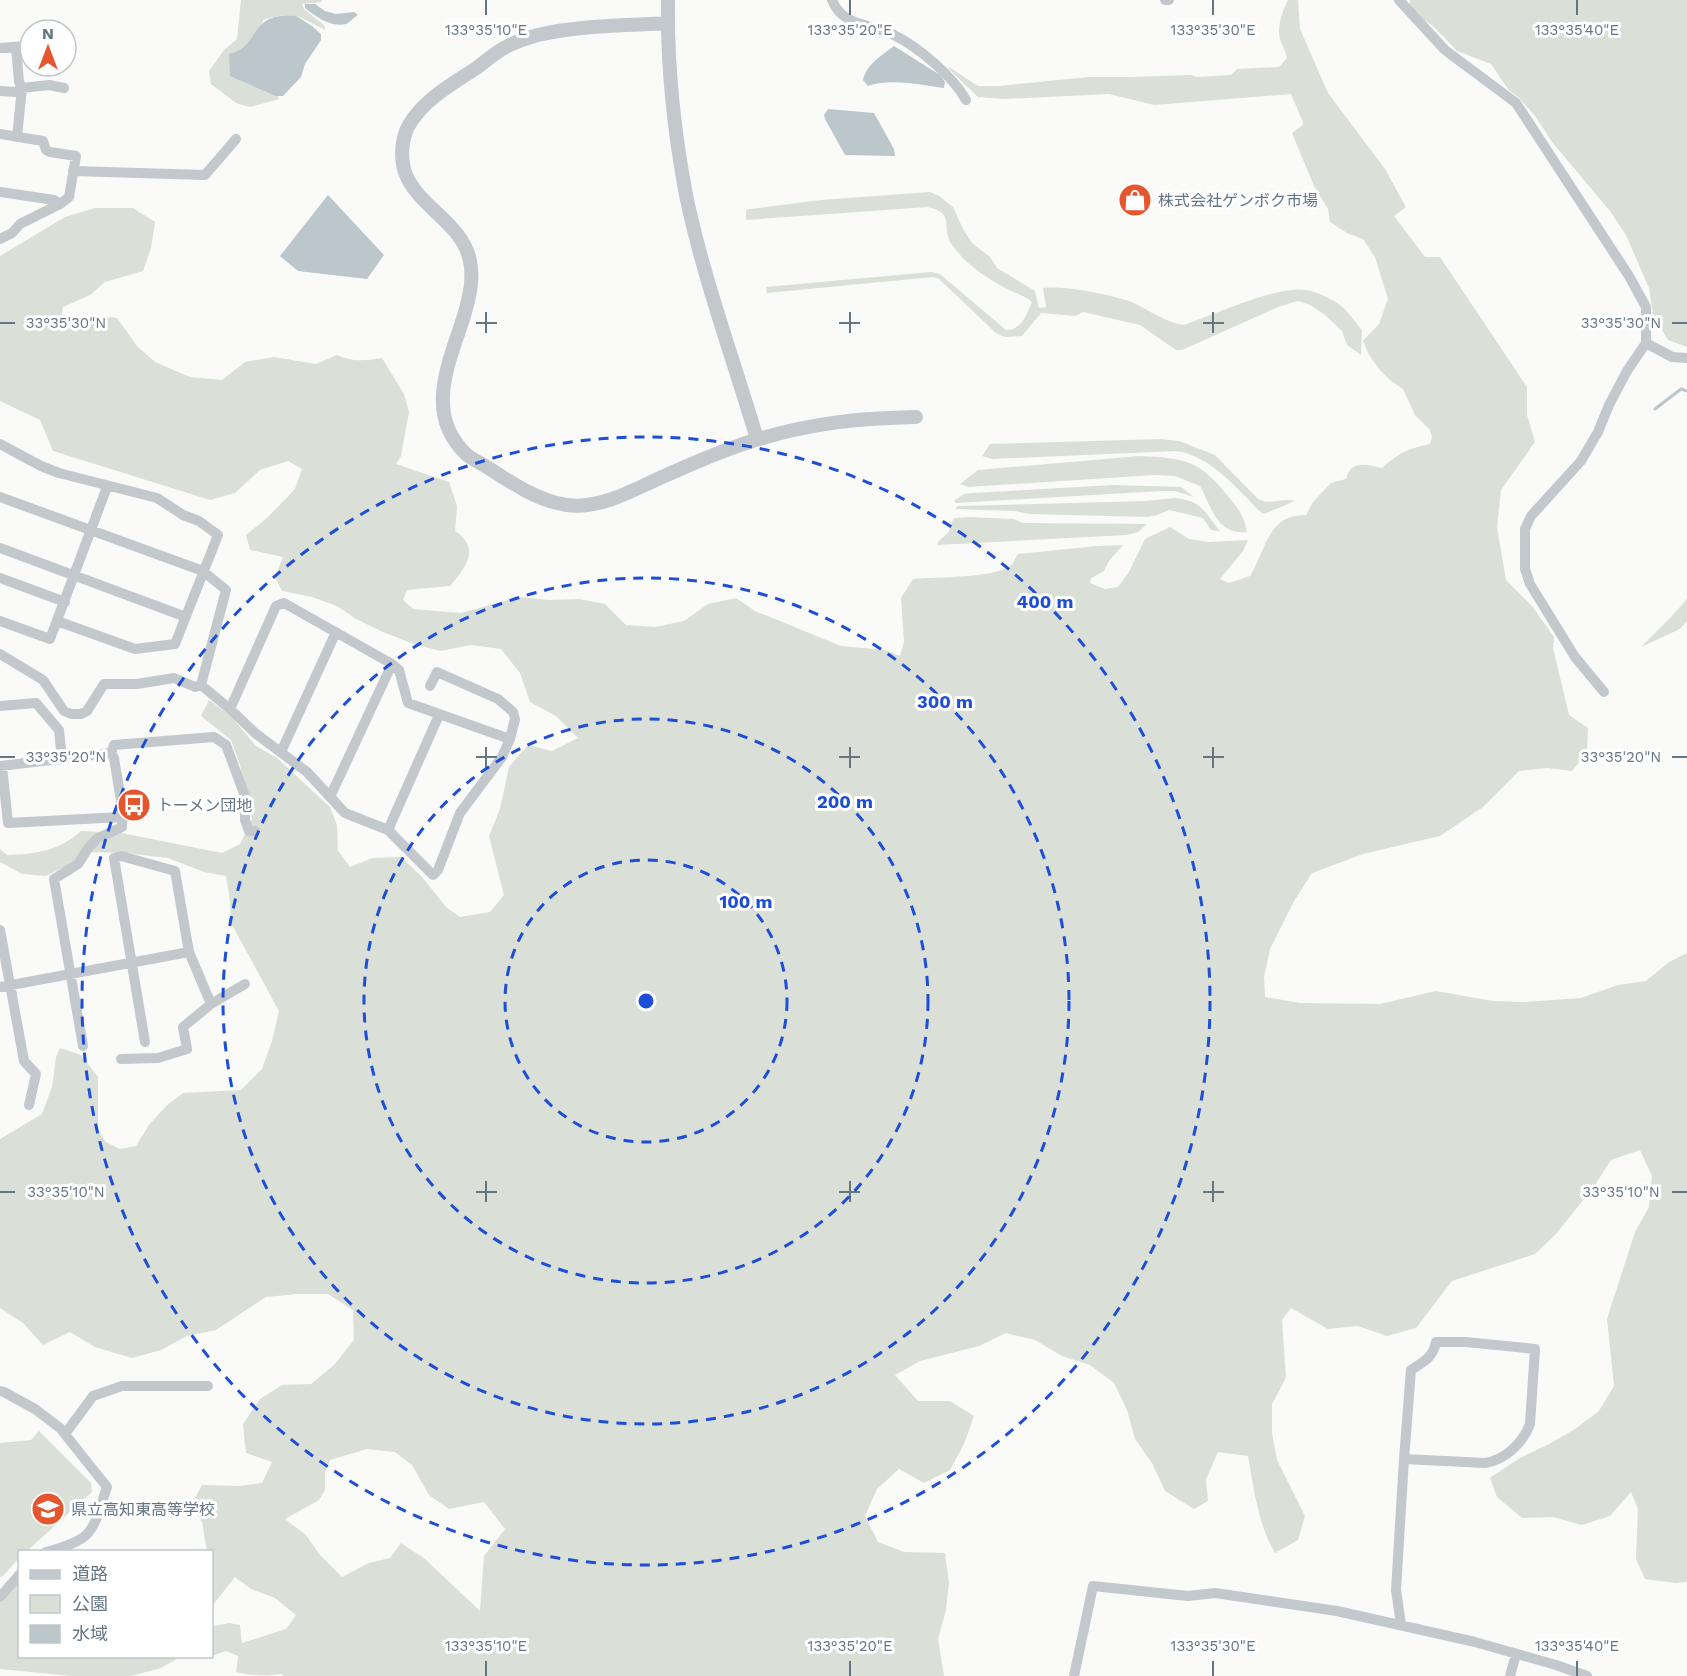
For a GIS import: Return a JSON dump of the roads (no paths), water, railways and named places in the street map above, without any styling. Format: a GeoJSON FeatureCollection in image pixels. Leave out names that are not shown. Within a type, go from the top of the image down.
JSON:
{"type":"FeatureCollection","features":[{"type":"Feature","properties":{"kind":"street"},"geometry":{"type":"LineString","coordinates":[[668,0],[677,141],[686,194],[757,439]]}},
{"type":"Feature","properties":{"kind":"street"},"geometry":{"type":"LineString","coordinates":[[832,0],[842,16],[901,38],[944,71],[961,90],[966,100]]}},
{"type":"Feature","properties":{"kind":"street"},"geometry":{"type":"LineString","coordinates":[[1399,0],[1445,50],[1516,103],[1551,153],[1646,307],[1646,343],[1627,371],[1598,432],[1581,461],[1531,516],[1525,529],[1525,568],[1530,584],[1575,657],[1604,692]]}},
{"type":"Feature","properties":{"kind":"street"},"geometry":{"type":"LineString","coordinates":[[668,23],[567,30],[535,36],[506,47],[418,112],[408,128],[403,143],[406,175],[417,192],[465,246],[470,260],[472,279],[469,298],[445,376],[442,405],[445,423],[453,440],[468,456],[517,486],[542,498],[567,505],[590,505],[616,498],[702,459],[757,439],[811,425],[862,418],[916,417]]}},
{"type":"Feature","properties":{"kind":"street"},"geometry":{"type":"LineString","coordinates":[[0,48],[20,46],[19,82],[22,88],[17,137]]}},
{"type":"Feature","properties":{"kind":"street"},"geometry":{"type":"LineString","coordinates":[[0,91],[16,92],[22,88],[49,85],[64,88]]}},
{"type":"Feature","properties":{"kind":"street"},"geometry":{"type":"LineString","coordinates":[[0,134],[43,141],[46,150],[50,152],[76,156],[69,196],[60,204],[20,224],[12,233],[0,238]]}},
{"type":"Feature","properties":{"kind":"street"},"geometry":{"type":"LineString","coordinates":[[73,171],[205,175],[236,139]]}},
{"type":"Feature","properties":{"kind":"street"},"geometry":{"type":"LineString","coordinates":[[0,192],[54,200],[60,204]]}},
{"type":"Feature","properties":{"kind":"street"},"geometry":{"type":"LineString","coordinates":[[1646,343],[1672,357],[1687,358]]}},
{"type":"Feature","properties":{"kind":"street"},"geometry":{"type":"LineString","coordinates":[[0,444],[41,466],[107,487],[157,498],[183,515],[211,528],[218,535],[175,644],[135,649],[57,621]]}},
{"type":"Feature","properties":{"kind":"street"},"geometry":{"type":"LineString","coordinates":[[0,621],[50,639],[107,487]]}},
{"type":"Feature","properties":{"kind":"street"},"geometry":{"type":"LineString","coordinates":[[0,497],[203,571],[226,590],[201,685]]}},
{"type":"Feature","properties":{"kind":"street"},"geometry":{"type":"LineString","coordinates":[[0,548],[186,617]]}},
{"type":"Feature","properties":{"kind":"street"},"geometry":{"type":"LineString","coordinates":[[0,578],[64,602]]}},
{"type":"Feature","properties":{"kind":"street"},"geometry":{"type":"LineString","coordinates":[[230,708],[276,606],[284,603],[392,664],[399,670],[408,703],[510,740]]}},
{"type":"Feature","properties":{"kind":"street"},"geometry":{"type":"LineString","coordinates":[[281,752],[336,632]]}},
{"type":"Feature","properties":{"kind":"street"},"geometry":{"type":"LineString","coordinates":[[0,654],[43,680],[64,711],[71,714],[81,714],[87,711],[104,684],[136,684],[174,678],[195,687],[201,685]]}},
{"type":"Feature","properties":{"kind":"street"},"geometry":{"type":"LineString","coordinates":[[330,797],[392,664]]}},
{"type":"Feature","properties":{"kind":"street"},"geometry":{"type":"LineString","coordinates":[[201,685],[230,708],[255,733],[307,772],[345,813],[388,830],[433,875],[438,870],[460,813],[502,757],[510,740],[515,719],[513,712],[498,699],[438,672],[430,686]]}},
{"type":"Feature","properties":{"kind":"street"},"geometry":{"type":"LineString","coordinates":[[0,706],[36,703],[59,730],[62,759]]}},
{"type":"Feature","properties":{"kind":"street"},"geometry":{"type":"LineString","coordinates":[[388,830],[440,715]]}},
{"type":"Feature","properties":{"kind":"street"},"geometry":{"type":"LineString","coordinates":[[111,753],[114,746],[214,736],[226,745],[244,796],[245,820],[249,831],[255,831]]}},
{"type":"Feature","properties":{"kind":"street"},"geometry":{"type":"LineString","coordinates":[[111,753],[1,766],[4,824],[122,817]]}},
{"type":"Feature","properties":{"kind":"street"},"geometry":{"type":"LineString","coordinates":[[83,1046],[54,879],[64,875],[78,864],[98,838],[122,827],[114,758],[111,753]]}},
{"type":"Feature","properties":{"kind":"street"},"geometry":{"type":"LineString","coordinates":[[145,1042],[114,858],[121,856],[175,871],[189,952],[211,1004]]}},
{"type":"Feature","properties":{"kind":"street"},"geometry":{"type":"LineString","coordinates":[[0,930],[5,986],[24,1061],[36,1074],[29,1105]]}},
{"type":"Feature","properties":{"kind":"street"},"geometry":{"type":"LineString","coordinates":[[5,986],[189,952]]}},
{"type":"Feature","properties":{"kind":"street"},"geometry":{"type":"LineString","coordinates":[[121,1059],[158,1058],[187,1048],[183,1026],[211,1004],[245,984]]}},
{"type":"Feature","properties":{"kind":"street"},"geometry":{"type":"LineString","coordinates":[[1401,1625],[1395,1590],[1404,1459],[1411,1370],[1428,1359],[1434,1352],[1436,1342],[1466,1342],[1535,1349],[1530,1424],[1527,1433],[1515,1448],[1495,1462],[1485,1463],[1404,1459]]}},
{"type":"Feature","properties":{"kind":"street"},"geometry":{"type":"LineString","coordinates":[[64,1434],[93,1396],[122,1386],[208,1386]]}},
{"type":"Feature","properties":{"kind":"street"},"geometry":{"type":"LineString","coordinates":[[0,1391],[35,1409],[60,1428],[107,1487],[92,1531],[71,1545],[50,1550]]}},
{"type":"Feature","properties":{"kind":"street"},"geometry":{"type":"LineString","coordinates":[[0,1597],[18,1576]]}},
{"type":"Feature","properties":{"kind":"street"},"geometry":{"type":"LineString","coordinates":[[1074,1676],[1093,1586],[1188,1596],[1215,1593],[1337,1611],[1475,1642],[1587,1676]]}},
{"type":"Feature","properties":{"kind":"street"},"geometry":{"type":"LineString","coordinates":[[1510,1676],[1516,1654]]}},
{"type":"Feature","properties":{"kind":"water"},"geometry":{"type":"Polygon","coordinates":[[[305,4],[315,4],[325,11],[336,14],[354,12],[358,15],[346,24],[335,24],[305,8],[305,4]]]}},
{"type":"Feature","properties":{"kind":"water"},"geometry":{"type":"Polygon","coordinates":[[[280,16],[296,16],[321,34],[321,40],[305,64],[301,77],[283,96],[276,96],[230,76],[229,54],[246,45],[262,24],[280,16]]]}},
{"type":"Feature","properties":{"kind":"water"},"geometry":{"type":"Polygon","coordinates":[[[894,46],[940,75],[945,82],[944,88],[896,82],[868,86],[863,80],[868,69],[894,46]]]}},
{"type":"Feature","properties":{"kind":"water"},"geometry":{"type":"Polygon","coordinates":[[[828,109],[874,113],[894,149],[895,156],[845,155],[825,119],[824,115],[828,109]]]}},
{"type":"Feature","properties":{"kind":"water"},"geometry":{"type":"Polygon","coordinates":[[[328,195],[384,255],[367,279],[298,271],[280,256],[328,195]]]}},
{"type":"Feature","properties":{"kind":"waterway"},"geometry":{"type":"LineString","coordinates":[[1655,409],[1681,389],[1687,391]]}},
{"type":"Feature","properties":{"kind":"place","name":"株式会社ゲンボク市場"},"geometry":{"type":"Point","coordinates":[1135,200]}},
{"type":"Feature","properties":{"kind":"place","name":"トーメン団地"},"geometry":{"type":"Point","coordinates":[134,805]}},
{"type":"Feature","properties":{"kind":"place","name":"県立高知東高等学校"},"geometry":{"type":"Point","coordinates":[48,1509]}}]}
